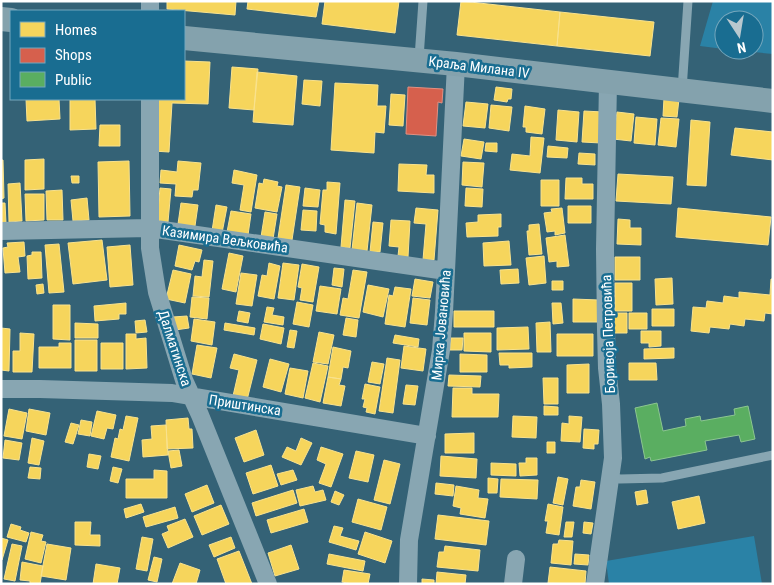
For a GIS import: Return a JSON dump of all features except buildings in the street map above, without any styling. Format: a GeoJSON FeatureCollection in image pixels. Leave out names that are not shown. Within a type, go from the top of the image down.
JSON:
{"type":"FeatureCollection","features":[{"type":"Feature","properties":{"kind":"main road","name":"Краља Милана IV"},"geometry":{"type":"LineString","coordinates":[[185,38],[419,60],[773,101]]}},
{"type":"Feature","properties":{"kind":"street","name":"Мирка Јовановића"},"geometry":{"type":"LineString","coordinates":[[408,584],[409,540],[412,518],[441,350],[456,64]]}},
{"type":"Feature","properties":{"kind":"street","name":"Боривоја Петровића"},"geometry":{"type":"LineString","coordinates":[[595,584],[613,458],[606,329],[605,249],[608,82]]}},
{"type":"Feature","properties":{"kind":"street","name":"Далматинска"},"geometry":{"type":"LineString","coordinates":[[150,100],[149,228],[157,292],[184,380],[268,584]]}},
{"type":"Feature","properties":{"kind":"street","name":"Казимира Вељковића"},"geometry":{"type":"LineString","coordinates":[[1,231],[149,228],[446,271]]}},
{"type":"Feature","properties":{"kind":"street","name":"Приштинска"},"geometry":{"type":"LineString","coordinates":[[1,389],[40,388],[172,393],[427,436]]}},
{"type":"Feature","properties":{"kind":"street"},"geometry":{"type":"LineString","coordinates":[[513,584],[516,560]]}},
{"type":"Feature","properties":{"kind":"lane"},"geometry":{"type":"LineString","coordinates":[[419,60],[423,1]]}},
{"type":"Feature","properties":{"kind":"lane"},"geometry":{"type":"LineString","coordinates":[[682,90],[688,1]]}},
{"type":"Feature","properties":{"kind":"lane"},"geometry":{"type":"LineString","coordinates":[[610,477],[620,479],[662,478],[773,455]]}},
{"type":"Feature","properties":{"kind":"shaded area"},"geometry":{"type":"Polygon","coordinates":[[[713,1],[773,1],[773,54],[764,53],[764,10],[714,10],[714,48],[700,46],[713,1]]]}},
{"type":"Feature","properties":{"kind":"shaded area"},"geometry":{"type":"Polygon","coordinates":[[[754,536],[762,584],[609,584],[606,561],[754,536]]]}}]}
